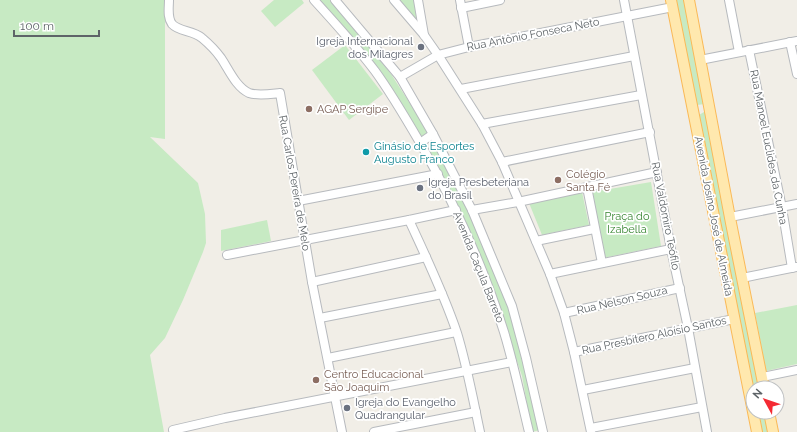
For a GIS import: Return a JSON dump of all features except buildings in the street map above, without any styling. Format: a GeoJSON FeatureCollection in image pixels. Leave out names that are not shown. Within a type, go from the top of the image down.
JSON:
{"type":"FeatureCollection","features":[{"type":"Feature","properties":{"kind":"main road","name":"Avenida Josino José de Almeida"},"geometry":{"type":"LineString","coordinates":[[689,0],[763,380]]}},
{"type":"Feature","properties":{"kind":"main road","name":"Avenida Josino José de Almeida"},"geometry":{"type":"LineString","coordinates":[[672,4],[757,432]]}},
{"type":"Feature","properties":{"kind":"main road"},"geometry":{"type":"LineString","coordinates":[[692,110],[709,107]]}},
{"type":"Feature","properties":{"kind":"main road"},"geometry":{"type":"LineString","coordinates":[[771,420],[773,432]]}},
{"type":"Feature","properties":{"kind":"street","name":"Rua Carlos Pereira de Melo"},"geometry":{"type":"LineString","coordinates":[[169,0],[169,18],[171,22],[178,28],[191,32],[202,38],[219,56],[242,89],[256,94],[280,93],[312,282],[342,432]]}},
{"type":"Feature","properties":{"kind":"street","name":"Avenida Caçula Barreto"},"geometry":{"type":"LineString","coordinates":[[314,0],[375,72],[420,143],[456,210],[490,289],[512,362],[529,432]]}},
{"type":"Feature","properties":{"kind":"street","name":"Avenida Caçula Barreto"},"geometry":{"type":"LineString","coordinates":[[335,0],[400,77],[433,134],[472,210],[512,306],[543,432]]}},
{"type":"Feature","properties":{"kind":"street"},"geometry":{"type":"LineString","coordinates":[[394,0],[438,54],[482,124],[502,162],[550,274],[564,313],[591,430],[702,407]]}},
{"type":"Feature","properties":{"kind":"street"},"geometry":{"type":"LineString","coordinates":[[418,0],[424,35]]}},
{"type":"Feature","properties":{"kind":"street"},"geometry":{"type":"LineString","coordinates":[[469,47],[460,4],[500,0]]}},
{"type":"Feature","properties":{"kind":"street","name":"Rua Valdomiro Teófilo"},"geometry":{"type":"LineString","coordinates":[[624,0],[707,432]]}},
{"type":"Feature","properties":{"kind":"street"},"geometry":{"type":"LineString","coordinates":[[729,0],[739,52]]}},
{"type":"Feature","properties":{"kind":"street","name":"Rua Antônio Fonseca Neto"},"geometry":{"type":"LineString","coordinates":[[400,77],[438,54],[626,16],[672,4]]}},
{"type":"Feature","properties":{"kind":"street"},"geometry":{"type":"LineString","coordinates":[[700,60],[794,42],[797,74]]}},
{"type":"Feature","properties":{"kind":"street","name":"Rua Manoel Euclides da Cunha"},"geometry":{"type":"LineString","coordinates":[[749,50],[795,267]]}},
{"type":"Feature","properties":{"kind":"street"},"geometry":{"type":"LineString","coordinates":[[461,89],[634,56]]}},
{"type":"Feature","properties":{"kind":"street"},"geometry":{"type":"LineString","coordinates":[[482,124],[642,95]]}},
{"type":"Feature","properties":{"kind":"street"},"geometry":{"type":"LineString","coordinates":[[502,162],[650,132]]}},
{"type":"Feature","properties":{"kind":"street"},"geometry":{"type":"LineString","coordinates":[[420,143],[433,134]]}},
{"type":"Feature","properties":{"kind":"street"},"geometry":{"type":"LineString","coordinates":[[472,210],[518,202],[657,172]]}},
{"type":"Feature","properties":{"kind":"street"},"geometry":{"type":"LineString","coordinates":[[298,201],[438,174]]}},
{"type":"Feature","properties":{"kind":"street"},"geometry":{"type":"LineString","coordinates":[[586,187],[602,263]]}},
{"type":"Feature","properties":{"kind":"street"},"geometry":{"type":"LineString","coordinates":[[730,217],[797,204]]}},
{"type":"Feature","properties":{"kind":"street"},"geometry":{"type":"LineString","coordinates":[[228,255],[456,210]]}},
{"type":"Feature","properties":{"kind":"street"},"geometry":{"type":"LineString","coordinates":[[409,220],[442,294],[456,332],[467,371],[480,432]]}},
{"type":"Feature","properties":{"kind":"street"},"geometry":{"type":"LineString","coordinates":[[536,241],[594,229]]}},
{"type":"Feature","properties":{"kind":"street"},"geometry":{"type":"LineString","coordinates":[[550,274],[671,249]]}},
{"type":"Feature","properties":{"kind":"street"},"geometry":{"type":"LineString","coordinates":[[312,282],[426,257]]}},
{"type":"Feature","properties":{"kind":"street"},"geometry":{"type":"LineString","coordinates":[[742,278],[795,267]]}},
{"type":"Feature","properties":{"kind":"street","name":"Rua Nelson Souza"},"geometry":{"type":"LineString","coordinates":[[564,313],[680,288]]}},
{"type":"Feature","properties":{"kind":"street"},"geometry":{"type":"LineString","coordinates":[[320,318],[442,294]]}},
{"type":"Feature","properties":{"kind":"street","name":"Rua Presbítero Aloísio Santos"},"geometry":{"type":"LineString","coordinates":[[574,352],[734,319]]}},
{"type":"Feature","properties":{"kind":"street"},"geometry":{"type":"LineString","coordinates":[[328,358],[456,332]]}},
{"type":"Feature","properties":{"kind":"street"},"geometry":{"type":"LineString","coordinates":[[172,430],[225,418],[512,362]]}},
{"type":"Feature","properties":{"kind":"street"},"geometry":{"type":"LineString","coordinates":[[583,390],[695,368]]}},
{"type":"Feature","properties":{"kind":"street"},"geometry":{"type":"LineString","coordinates":[[762,377],[797,370]]}},
{"type":"Feature","properties":{"kind":"street"},"geometry":{"type":"LineString","coordinates":[[374,432],[476,412]]}},
{"type":"Feature","properties":{"kind":"green space"},"geometry":{"type":"Polygon","coordinates":[[[0,0],[165,0],[165,139],[150,137],[198,183],[205,214],[206,243],[183,300],[165,338],[150,355],[164,432],[0,432],[0,0]]]}},
{"type":"Feature","properties":{"kind":"green space"},"geometry":{"type":"Polygon","coordinates":[[[274,0],[302,0],[304,3],[275,27],[261,11],[274,0]]]}},
{"type":"Feature","properties":{"kind":"green space"},"geometry":{"type":"Polygon","coordinates":[[[317,0],[330,0],[338,8],[391,74],[429,133],[420,139],[394,95],[317,0]]]}},
{"type":"Feature","properties":{"kind":"green space"},"geometry":{"type":"Polygon","coordinates":[[[397,0],[415,0],[419,26],[397,0]]]}},
{"type":"Feature","properties":{"kind":"green space"},"geometry":{"type":"Polygon","coordinates":[[[676,0],[686,0],[705,104],[697,105],[695,101],[676,0]]]}},
{"type":"Feature","properties":{"kind":"green space"},"geometry":{"type":"Polygon","coordinates":[[[345,45],[383,94],[349,120],[312,70],[345,45]]]}},
{"type":"Feature","properties":{"kind":"green space"},"geometry":{"type":"Polygon","coordinates":[[[704,112],[709,114],[759,380],[751,380],[699,115],[704,112]]]}},
{"type":"Feature","properties":{"kind":"green space"},"geometry":{"type":"Polygon","coordinates":[[[435,144],[468,205],[508,307],[540,430],[532,432],[522,376],[498,306],[454,201],[429,149],[435,144]]]}},
{"type":"Feature","properties":{"kind":"green space","name":"Praça do Izabella"},"geometry":{"type":"Polygon","coordinates":[[[651,182],[661,246],[603,258],[592,192],[651,182]]]}},
{"type":"Feature","properties":{"kind":"green space"},"geometry":{"type":"Polygon","coordinates":[[[582,192],[589,225],[542,235],[529,203],[582,192]]]}},
{"type":"Feature","properties":{"kind":"green space"},"geometry":{"type":"Polygon","coordinates":[[[267,220],[271,241],[221,251],[221,230],[267,220]]]}},
{"type":"Feature","properties":{"kind":"green space"},"geometry":{"type":"Polygon","coordinates":[[[797,305],[797,364],[766,371],[755,313],[797,305]]]}},
{"type":"Feature","properties":{"kind":"green space"},"geometry":{"type":"Polygon","coordinates":[[[759,420],[768,420],[770,432],[761,432],[759,420]]]}},
{"type":"Feature","properties":{"kind":"place","name":"Igreja Internacional dos Milagres"},"geometry":{"type":"Point","coordinates":[421,47]}},
{"type":"Feature","properties":{"kind":"place","name":"AGAP Sergipe"},"geometry":{"type":"Point","coordinates":[309,109]}},
{"type":"Feature","properties":{"kind":"place","name":"Ginásio de Esportes Augusto Franco"},"geometry":{"type":"Point","coordinates":[366,152]}},
{"type":"Feature","properties":{"kind":"place","name":"Colégio Santa Fé"},"geometry":{"type":"Point","coordinates":[558,180]}},
{"type":"Feature","properties":{"kind":"place","name":"Igreja Presbeteriana do Brasil"},"geometry":{"type":"Point","coordinates":[420,188]}},
{"type":"Feature","properties":{"kind":"place","name":"Centro Educacional São Joaquim"},"geometry":{"type":"Point","coordinates":[316,380]}},
{"type":"Feature","properties":{"kind":"place","name":"Igreja do Evangelho Quadrangular"},"geometry":{"type":"Point","coordinates":[347,408]}}]}
